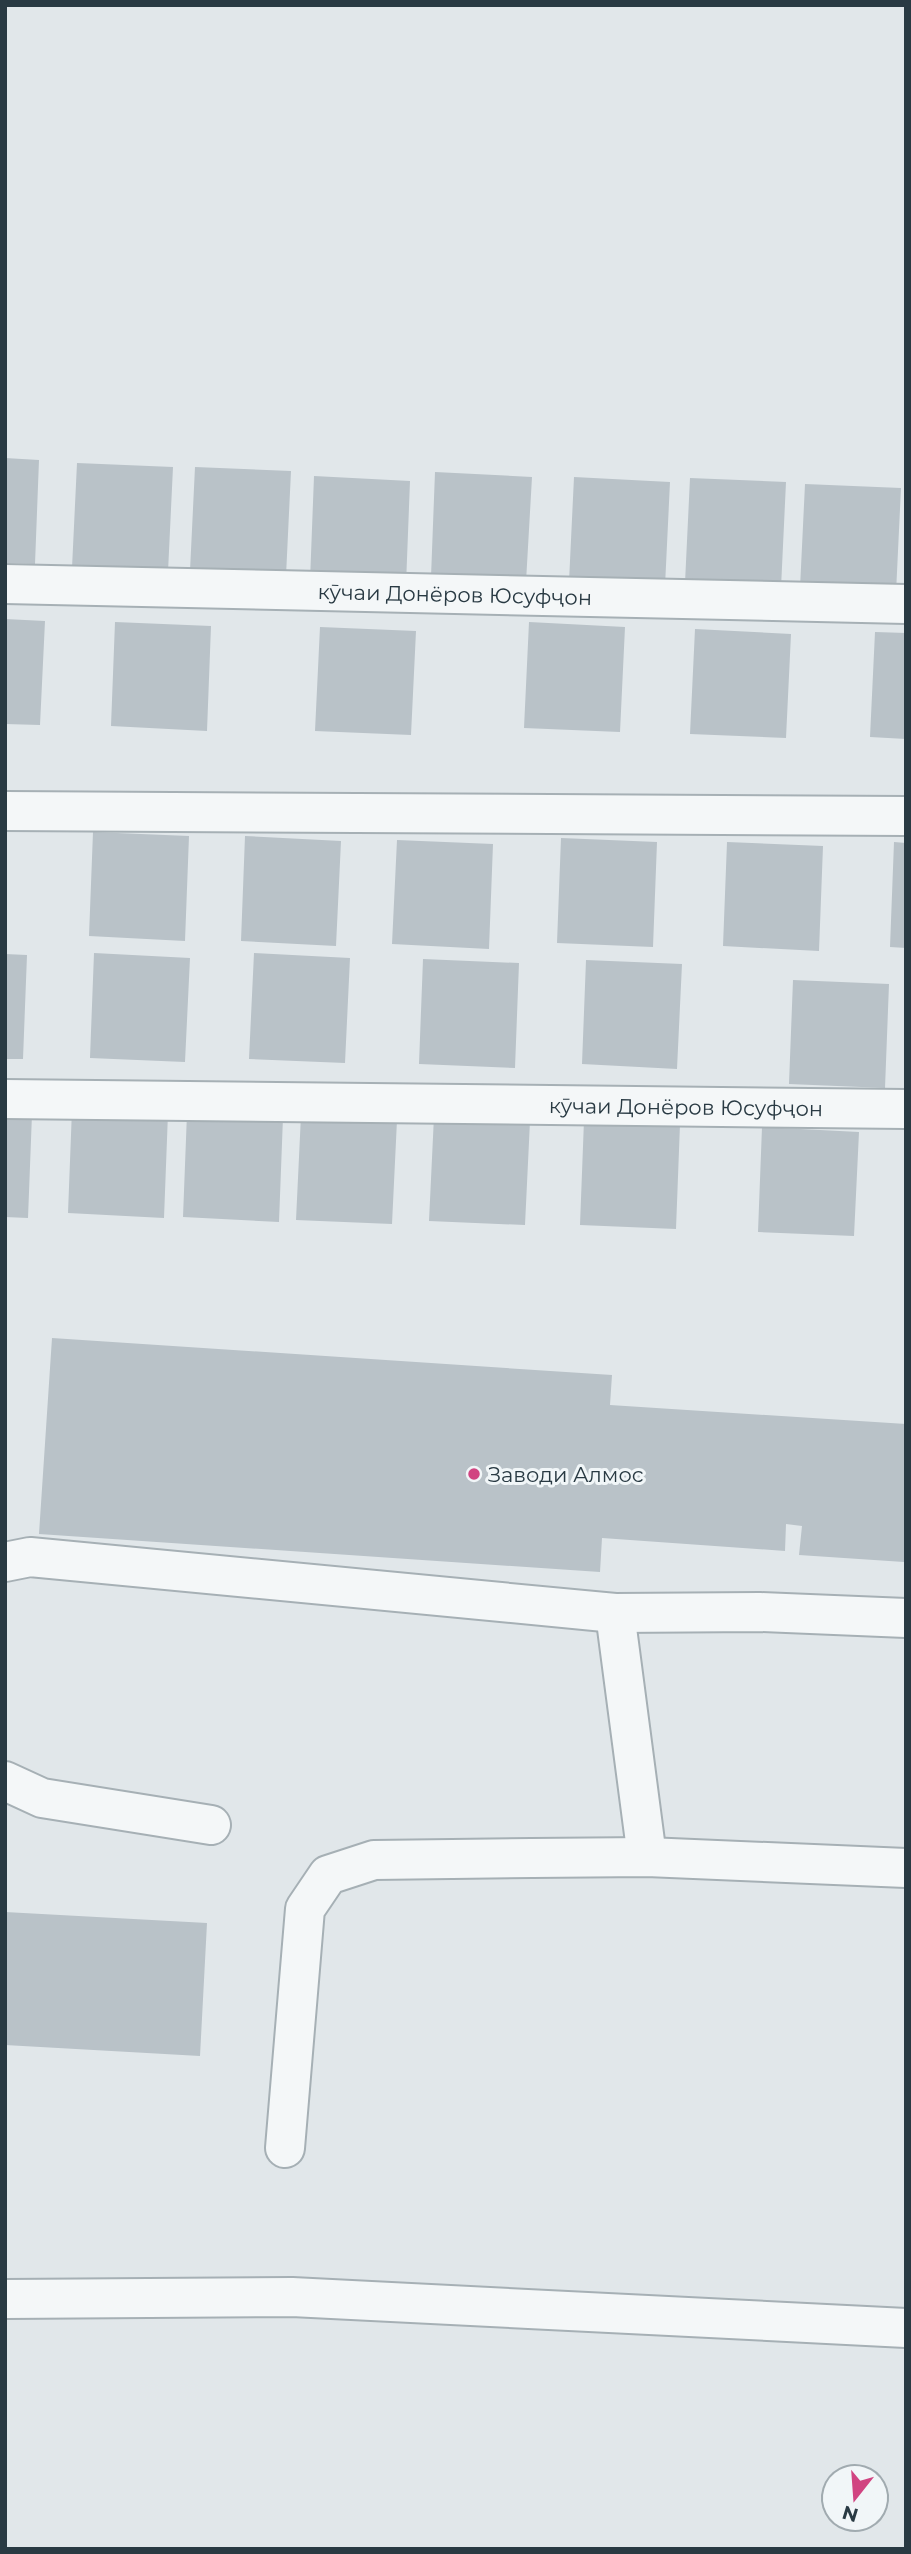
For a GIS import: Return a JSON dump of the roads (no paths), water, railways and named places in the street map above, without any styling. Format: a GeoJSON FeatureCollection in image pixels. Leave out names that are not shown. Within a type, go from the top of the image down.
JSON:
{"type":"FeatureCollection","features":[{"type":"Feature","properties":{"kind":"street","name":"кӯчаи Донёров Юсуфҷон"},"geometry":{"type":"LineString","coordinates":[[5,583],[906,604]]}},
{"type":"Feature","properties":{"kind":"street"},"geometry":{"type":"LineString","coordinates":[[5,811],[906,816]]}},
{"type":"Feature","properties":{"kind":"street","name":"кӯчаи Донёров Юсуфҷон"},"geometry":{"type":"LineString","coordinates":[[5,1099],[906,1109]]}},
{"type":"Feature","properties":{"kind":"street"},"geometry":{"type":"LineString","coordinates":[[5,1563],[30,1557],[614,1613],[760,1612],[906,1618]]}},
{"type":"Feature","properties":{"kind":"street"},"geometry":{"type":"LineString","coordinates":[[614,1613],[647,1857]]}},
{"type":"Feature","properties":{"kind":"street"},"geometry":{"type":"LineString","coordinates":[[5,1781],[42,1798],[211,1825]]}},
{"type":"Feature","properties":{"kind":"street"},"geometry":{"type":"LineString","coordinates":[[285,2148],[305,1909],[328,1875],[374,1860],[647,1857],[906,1868]]}},
{"type":"Feature","properties":{"kind":"street"},"geometry":{"type":"LineString","coordinates":[[5,2299],[292,2297],[906,2328]]}},
{"type":"Feature","properties":{"kind":"place","name":"Заводи Алмос"},"geometry":{"type":"Point","coordinates":[474,1474]}}]}
